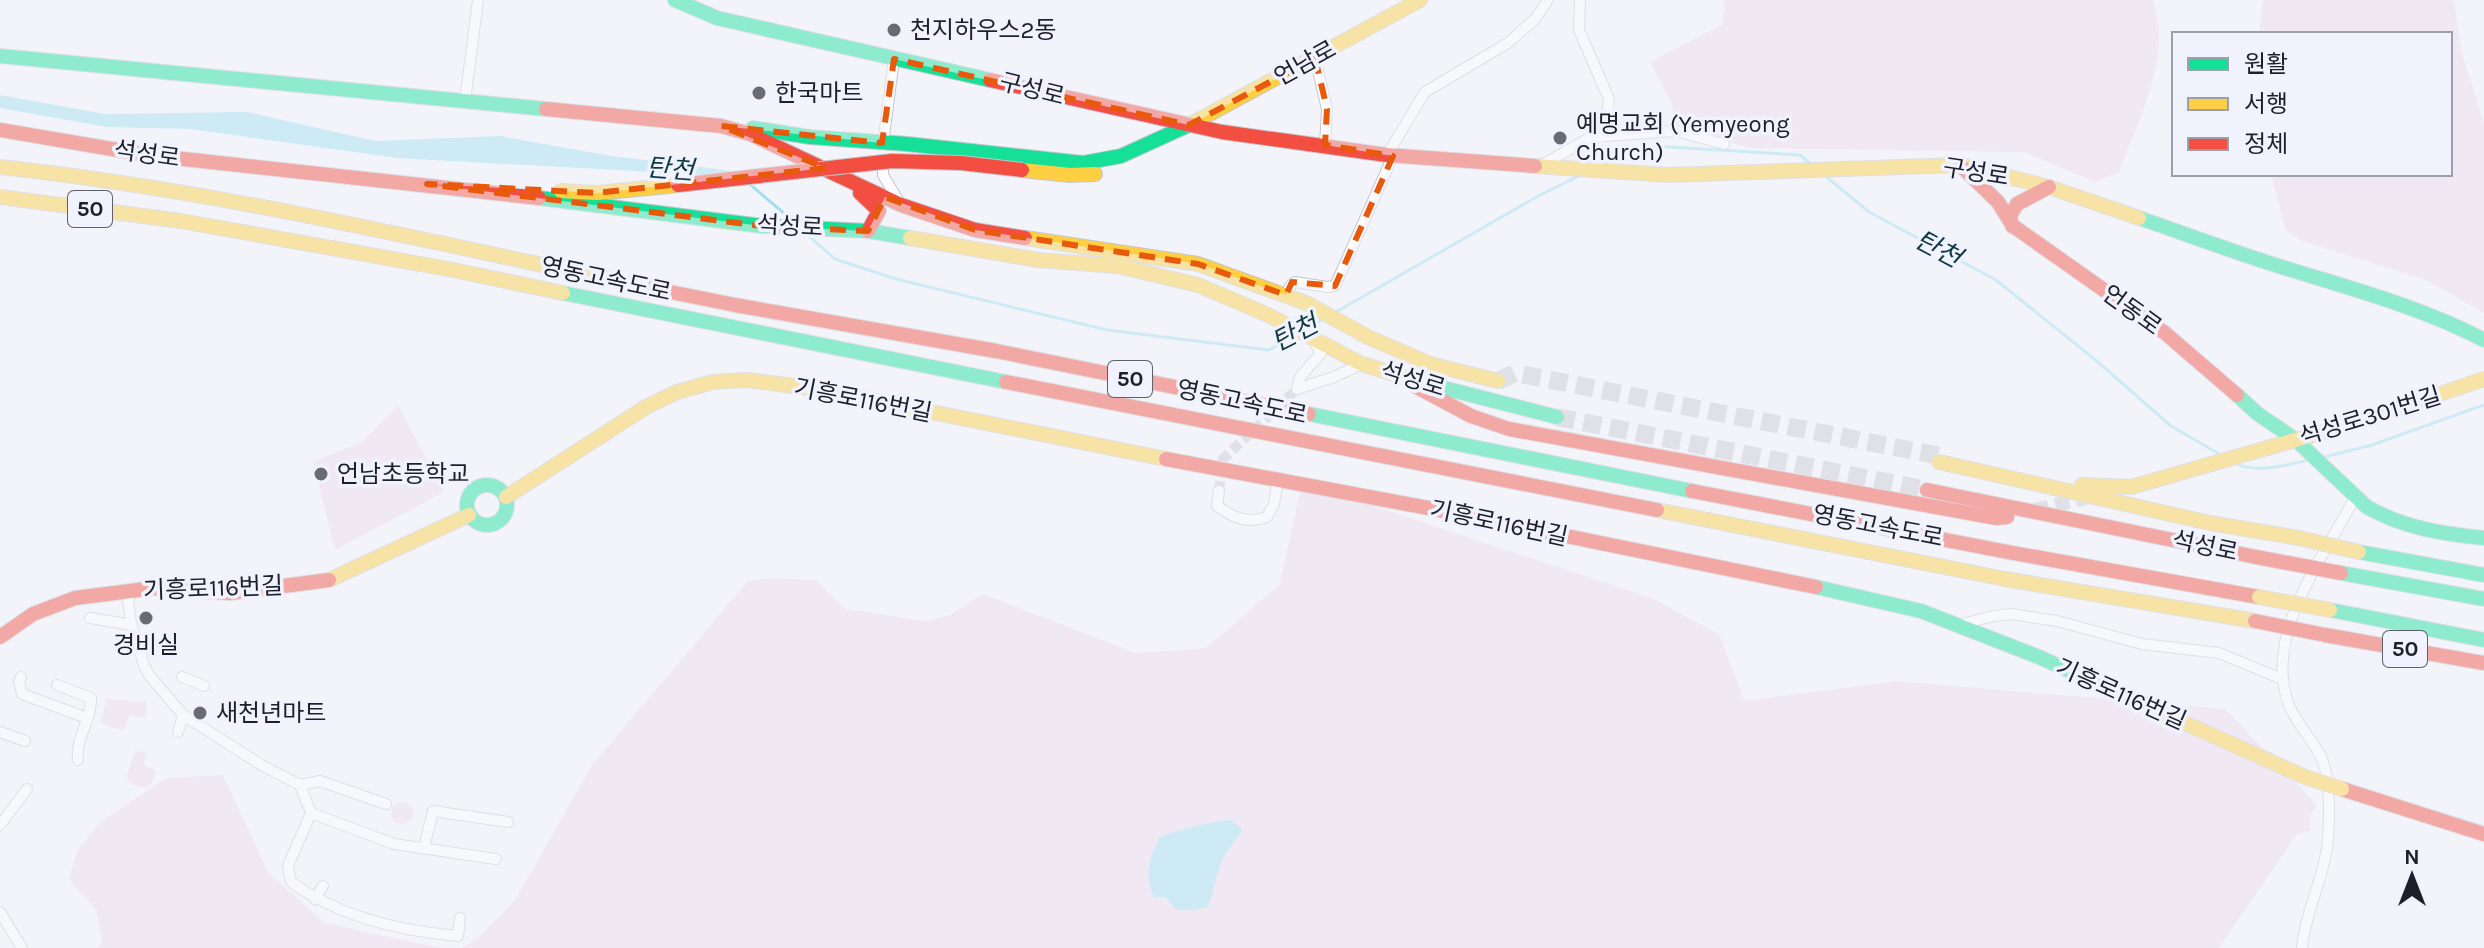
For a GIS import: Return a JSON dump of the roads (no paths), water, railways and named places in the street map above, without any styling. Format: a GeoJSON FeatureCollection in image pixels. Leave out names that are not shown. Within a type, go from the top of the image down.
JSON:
{"type":"FeatureCollection","features":[{"type":"Feature","properties":{"kind":"main road","name":"구성로"},"geometry":{"type":"LineString","coordinates":[[675,0],[717,18],[1189,125],[1390,155],[1668,175],[1960,165],[2049,187],[2259,260],[2397,302],[2484,340]]}},
{"type":"Feature","properties":{"kind":"main road","name":"언남로"},"geometry":{"type":"LineString","coordinates":[[1189,125],[1420,0]]}},
{"type":"Feature","properties":{"kind":"main road"},"geometry":{"type":"LineString","coordinates":[[0,56],[1083,163],[1121,156],[1189,125]]}},
{"type":"Feature","properties":{"kind":"main road"},"geometry":{"type":"LineString","coordinates":[[427,184],[480,181],[542,191],[597,193],[892,161],[961,163],[1070,175],[1109,172],[1143,158],[1189,125]]}},
{"type":"Feature","properties":{"kind":"main road"},"geometry":{"type":"LineString","coordinates":[[721,126],[750,134],[901,205],[975,230],[1198,264],[1306,303],[1368,337],[1430,364],[1498,381]]}},
{"type":"Feature","properties":{"kind":"main road","name":"석성로"},"geometry":{"type":"LineString","coordinates":[[0,130],[147,155],[427,184],[762,226],[868,231],[1038,260],[1118,266],[1198,285],[1277,319],[1355,360],[1397,376],[1557,417]]}},
{"type":"Feature","properties":{"kind":"main road","name":"언동로"},"geometry":{"type":"LineString","coordinates":[[1960,165],[1998,202],[2013,226],[2165,333],[2258,414],[2296,440],[2355,497]]}},
{"type":"Feature","properties":{"kind":"main road","name":"영동고속도로"},"geometry":{"type":"LineString","coordinates":[[0,167],[63,174],[257,206],[735,305],[996,351],[1513,456],[2484,640]]}},
{"type":"Feature","properties":{"kind":"main road"},"geometry":{"type":"LineString","coordinates":[[839,175],[879,211],[868,231]]}},
{"type":"Feature","properties":{"kind":"main road"},"geometry":{"type":"LineString","coordinates":[[2013,226],[2010,216],[2017,204],[2049,187]]}},
{"type":"Feature","properties":{"kind":"main road","name":"영동고속도로"},"geometry":{"type":"LineString","coordinates":[[0,197],[181,221],[448,269],[2005,579],[2484,663]]}},
{"type":"Feature","properties":{"kind":"main road"},"geometry":{"type":"LineString","coordinates":[[1397,376],[1471,416],[1509,429],[1996,518],[2007,517]]}},
{"type":"Feature","properties":{"kind":"main road","name":"석성로301번길"},"geometry":{"type":"LineString","coordinates":[[1939,459],[2090,486],[2131,487],[2296,440],[2484,379]]}},
{"type":"Feature","properties":{"kind":"main road","name":"기흥로116번길"},"geometry":{"type":"LineString","coordinates":[[506,497],[646,407],[677,392],[713,382],[747,380],[817,389],[1095,446],[1439,510],[1921,611],[2186,722],[2305,777],[2484,834]]}},
{"type":"Feature","properties":{"kind":"main road","name":"석성로"},"geometry":{"type":"LineString","coordinates":[[1939,459],[2210,523],[2484,575]]}},
{"type":"Feature","properties":{"kind":"main road"},"geometry":{"type":"LineString","coordinates":[[476,487],[496,487],[506,497],[506,511],[498,522],[485,526],[478,524],[466,509],[468,497],[476,487]]}},
{"type":"Feature","properties":{"kind":"main road","name":"석성로"},"geometry":{"type":"LineString","coordinates":[[1927,490],[2256,557],[2484,599]]}},
{"type":"Feature","properties":{"kind":"main road"},"geometry":{"type":"LineString","coordinates":[[2355,497],[2381,516],[2400,524],[2439,533],[2484,538]]}},
{"type":"Feature","properties":{"kind":"main road","name":"기흥로116번길"},"geometry":{"type":"LineString","coordinates":[[0,637],[33,614],[75,598],[154,588],[230,593],[322,583],[469,515]]}},
{"type":"Feature","properties":{"kind":"street"},"geometry":{"type":"LineString","coordinates":[[465,101],[478,0]]}},
{"type":"Feature","properties":{"kind":"street"},"geometry":{"type":"LineString","coordinates":[[1286,295],[1295,282],[1335,286],[1390,155],[1425,92],[1508,43],[1535,19],[1548,0]]}},
{"type":"Feature","properties":{"kind":"street"},"geometry":{"type":"LineString","coordinates":[[1580,0],[1579,30],[1609,99],[1604,136]]}},
{"type":"Feature","properties":{"kind":"street"},"geometry":{"type":"LineString","coordinates":[[1315,58],[1327,109],[1325,145]]}},
{"type":"Feature","properties":{"kind":"street"},"geometry":{"type":"LineString","coordinates":[[894,59],[883,143],[883,175],[901,205]]}},
{"type":"Feature","properties":{"kind":"street"},"geometry":{"type":"LineString","coordinates":[[1538,167],[1586,140],[1604,136],[1676,131],[1724,144]]}},
{"type":"Feature","properties":{"kind":"street"},"geometry":{"type":"LineString","coordinates":[[1316,345],[1321,353],[1300,377],[1297,389],[1334,377],[1355,360]]}},
{"type":"Feature","properties":{"kind":"street"},"geometry":{"type":"LineString","coordinates":[[1219,491],[1217,506],[1242,520],[1255,521],[1267,517],[1274,504],[1278,480]]}},
{"type":"Feature","properties":{"kind":"street"},"geometry":{"type":"LineString","coordinates":[[2302,948],[2307,918],[2327,851],[2327,786],[2320,755],[2295,717],[2282,679],[2286,639],[2301,596],[2355,497]]}},
{"type":"Feature","properties":{"kind":"street"},"geometry":{"type":"LineString","coordinates":[[127,591],[132,625],[149,675],[183,715],[263,766],[300,785],[320,781],[386,804]]}},
{"type":"Feature","properties":{"kind":"street"},"geometry":{"type":"LineString","coordinates":[[1957,625],[2011,614],[2057,621],[2142,644],[2219,653],[2282,679]]}},
{"type":"Feature","properties":{"kind":"street"},"geometry":{"type":"LineString","coordinates":[[2003,643],[1996,637],[1993,624],[1996,619],[2011,614]]}},
{"type":"Feature","properties":{"kind":"street"},"geometry":{"type":"LineString","coordinates":[[90,618],[132,625]]}},
{"type":"Feature","properties":{"kind":"street"},"geometry":{"type":"LineString","coordinates":[[21,677],[22,694],[87,718]]}},
{"type":"Feature","properties":{"kind":"street"},"geometry":{"type":"LineString","coordinates":[[182,677],[204,686]]}},
{"type":"Feature","properties":{"kind":"street"},"geometry":{"type":"LineString","coordinates":[[57,685],[91,698],[92,707],[76,748],[78,760]]}},
{"type":"Feature","properties":{"kind":"street"},"geometry":{"type":"LineString","coordinates":[[178,732],[183,715]]}},
{"type":"Feature","properties":{"kind":"street"},"geometry":{"type":"LineString","coordinates":[[0,732],[25,741]]}},
{"type":"Feature","properties":{"kind":"street"},"geometry":{"type":"LineString","coordinates":[[300,785],[311,813],[288,866],[291,882],[315,899],[399,928],[458,936],[460,918]]}},
{"type":"Feature","properties":{"kind":"street"},"geometry":{"type":"LineString","coordinates":[[0,825],[27,789]]}},
{"type":"Feature","properties":{"kind":"street"},"geometry":{"type":"LineString","coordinates":[[424,848],[433,811],[508,822]]}},
{"type":"Feature","properties":{"kind":"street"},"geometry":{"type":"LineString","coordinates":[[311,813],[394,844],[496,859]]}},
{"type":"Feature","properties":{"kind":"street"},"geometry":{"type":"LineString","coordinates":[[315,899],[323,886]]}},
{"type":"Feature","properties":{"kind":"street"},"geometry":{"type":"LineString","coordinates":[[0,912],[21,948]]}},
{"type":"Feature","properties":{"kind":"water","name":"탄천"},"geometry":{"type":"Polygon","coordinates":[[[0,95],[105,114],[247,112],[375,141],[500,136],[612,156],[741,172],[754,188],[727,176],[397,158],[190,129],[106,127],[0,108],[0,95]]]}},
{"type":"Feature","properties":{"kind":"water"},"geometry":{"type":"Polygon","coordinates":[[[1230,820],[1243,829],[1222,859],[1208,907],[1176,910],[1166,897],[1154,897],[1149,866],[1160,837],[1195,826],[1230,820]]]}},
{"type":"Feature","properties":{"kind":"waterway","name":"탄천"},"geometry":{"type":"LineString","coordinates":[[1603,165],[1653,146],[1800,155],[1812,165]]}},
{"type":"Feature","properties":{"kind":"waterway","name":"탄천"},"geometry":{"type":"LineString","coordinates":[[1336,312],[1540,195],[1581,175]]}},
{"type":"Feature","properties":{"kind":"waterway","name":"탄천"},"geometry":{"type":"LineString","coordinates":[[1824,175],[1869,212],[1996,280],[2171,426],[2221,455]]}},
{"type":"Feature","properties":{"kind":"waterway","name":"탄천"},"geometry":{"type":"LineString","coordinates":[[753,187],[793,221]]}},
{"type":"Feature","properties":{"kind":"waterway","name":"탄천"},"geometry":{"type":"LineString","coordinates":[[810,237],[835,259],[896,279],[1107,330],[1269,350],[1295,335]]}},
{"type":"Feature","properties":{"kind":"waterway","name":"탄천"},"geometry":{"type":"LineString","coordinates":[[1309,328],[1323,319]]}},
{"type":"Feature","properties":{"kind":"waterway","name":"탄천"},"geometry":{"type":"LineString","coordinates":[[2320,458],[2372,445],[2484,405]]}},
{"type":"Feature","properties":{"kind":"waterway","name":"탄천"},"geometry":{"type":"LineString","coordinates":[[2234,463],[2261,468],[2309,460]]}},
{"type":"Feature","properties":{"kind":"tunnel"},"geometry":{"type":"LineString","coordinates":[[1498,381],[1515,373],[1940,456]]}},
{"type":"Feature","properties":{"kind":"tunnel"},"geometry":{"type":"LineString","coordinates":[[1219,491],[1223,459],[1297,389]]}},
{"type":"Feature","properties":{"kind":"tunnel"},"geometry":{"type":"LineString","coordinates":[[1557,417],[1927,490]]}},
{"type":"Feature","properties":{"kind":"tunnel"},"geometry":{"type":"LineString","coordinates":[[2035,510],[2089,497]]}},
{"type":"Feature","properties":{"kind":"place","name":"천지하우스2동"},"geometry":{"type":"Point","coordinates":[894,30]}},
{"type":"Feature","properties":{"kind":"place","name":"한국마트"},"geometry":{"type":"Point","coordinates":[759,93]}},
{"type":"Feature","properties":{"kind":"place","name":"예명교회 (Yemyeong Church)"},"geometry":{"type":"Point","coordinates":[1560,138]}},
{"type":"Feature","properties":{"kind":"place","name":"언남초등학교"},"geometry":{"type":"Point","coordinates":[321,474]}},
{"type":"Feature","properties":{"kind":"place","name":"경비실"},"geometry":{"type":"Point","coordinates":[146,618]}},
{"type":"Feature","properties":{"kind":"place","name":"새천년마트"},"geometry":{"type":"Point","coordinates":[200,713]}}]}
